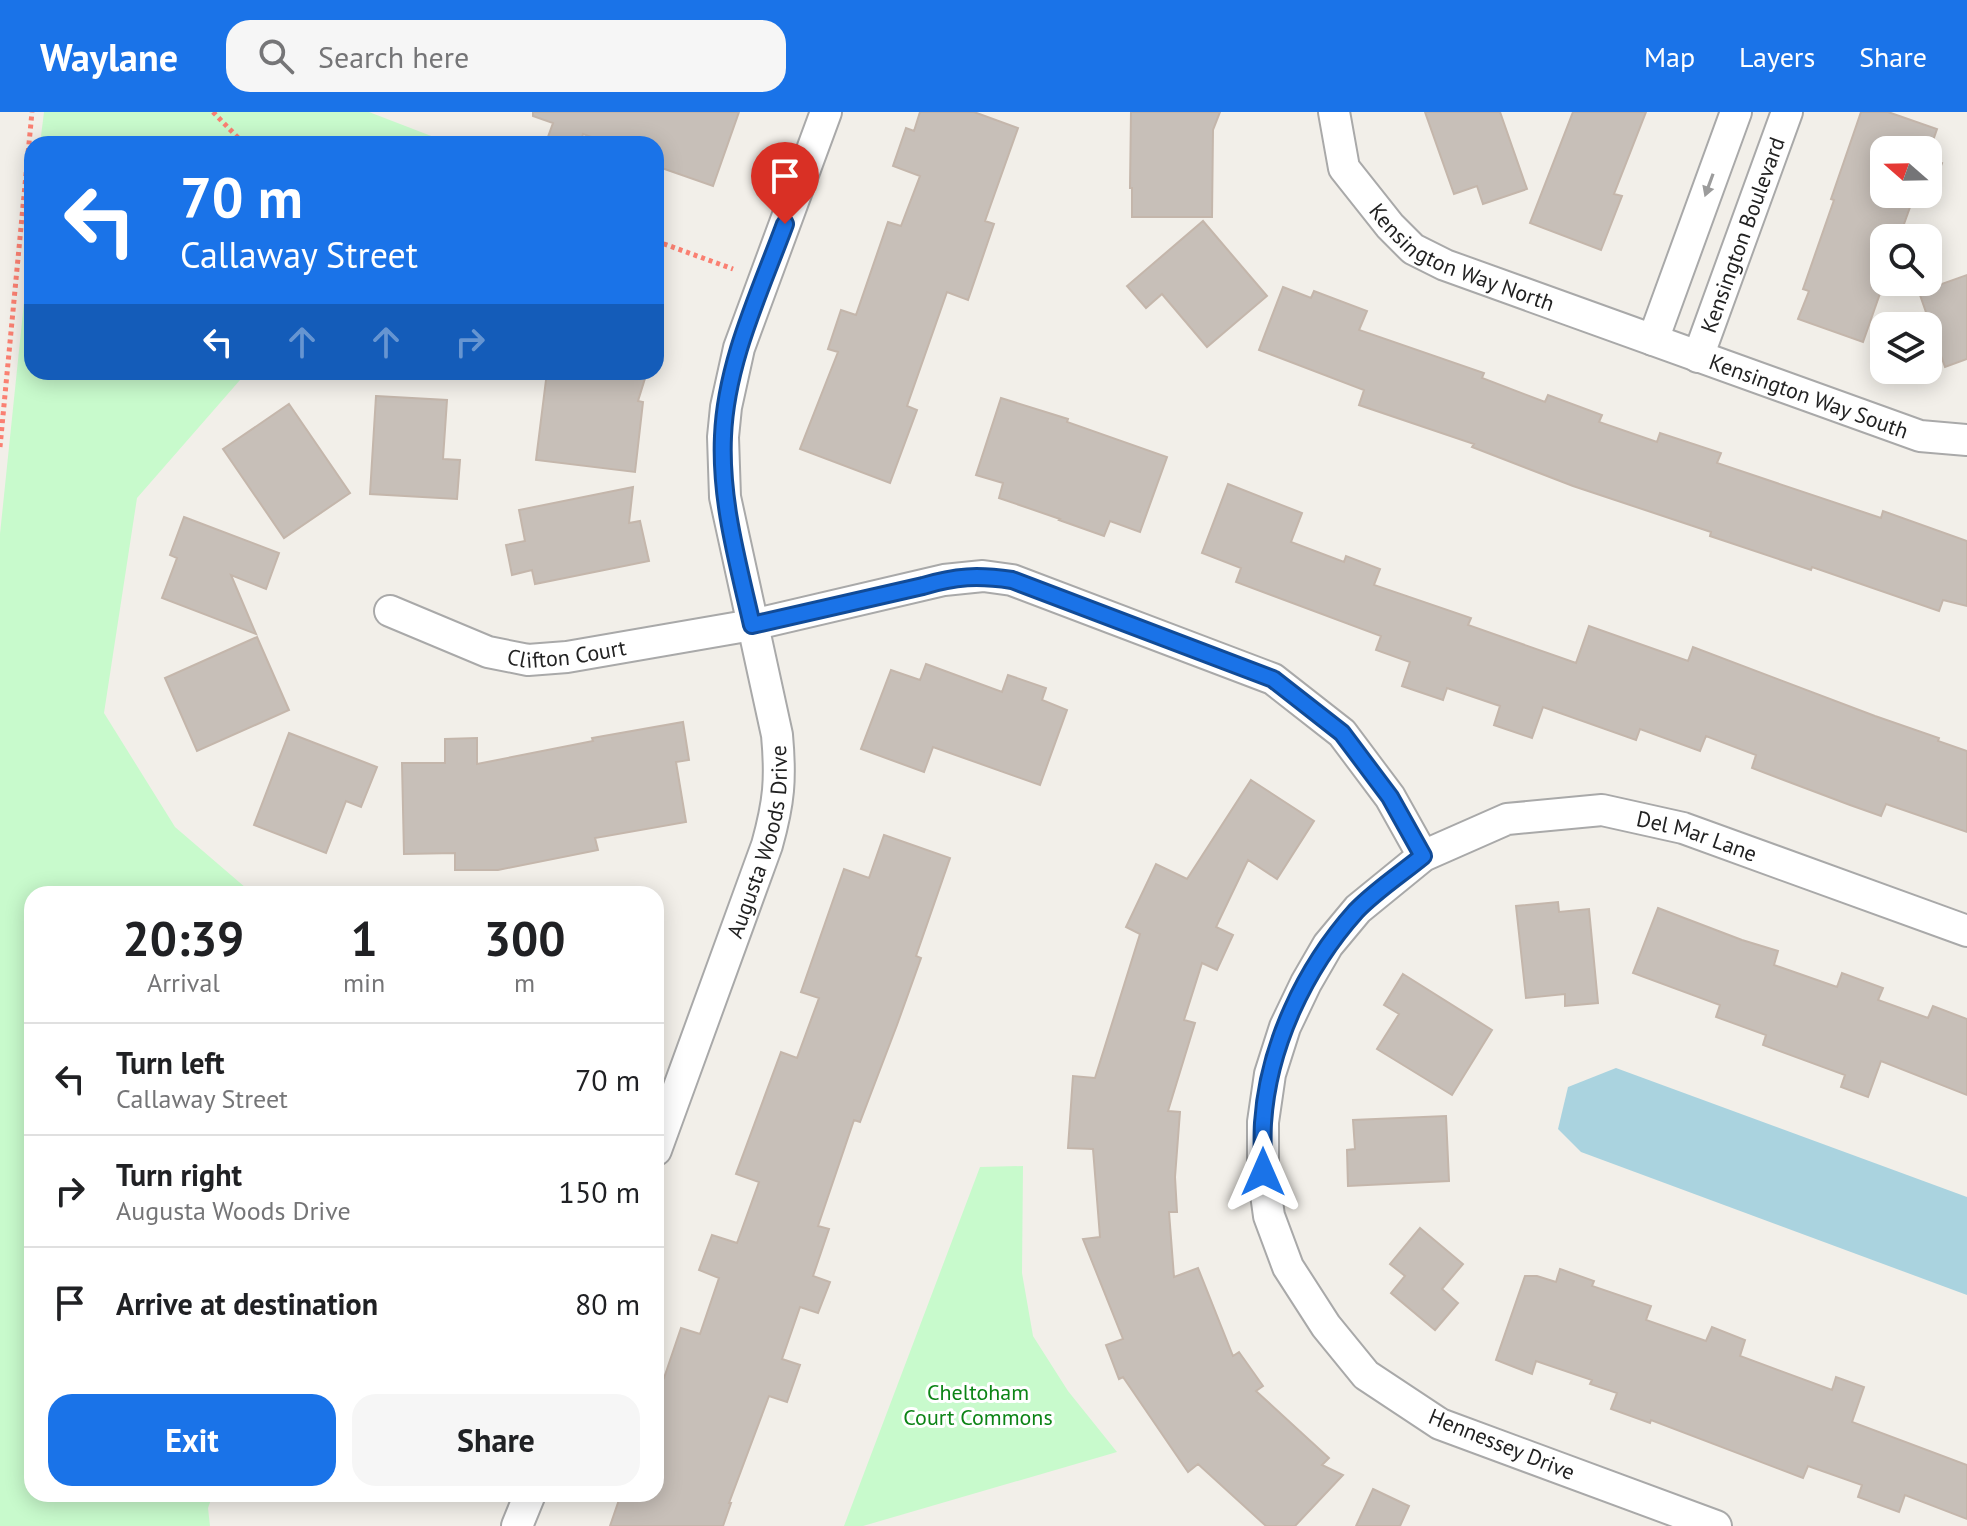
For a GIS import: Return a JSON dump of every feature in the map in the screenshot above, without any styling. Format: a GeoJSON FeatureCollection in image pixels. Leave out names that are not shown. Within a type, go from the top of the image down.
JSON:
{"type":"FeatureCollection","features":[{"type":"Feature","properties":{"kind":"street","name":"Augusta Woods Drive"},"geometry":{"type":"LineString","coordinates":[[664,1128],[767,845],[777,809],[781,772],[777,735],[725,497],[723,437],[739,348],[826,112]]}},
{"type":"Feature","properties":{"kind":"street","name":"Kensington Way North"},"geometry":{"type":"LineString","coordinates":[[1334,112],[1344,168],[1390,226],[1413,249],[1445,265],[1653,340]]}},
{"type":"Feature","properties":{"kind":"street"},"geometry":{"type":"LineString","coordinates":[[1653,340],[1736,112]]}},
{"type":"Feature","properties":{"kind":"street","name":"Kensington Boulevard"},"geometry":{"type":"LineString","coordinates":[[1698,357],[1787,112]]}},
{"type":"Feature","properties":{"kind":"street","name":"Kensington Way South"},"geometry":{"type":"LineString","coordinates":[[1653,340],[1920,436],[1967,440]]}},
{"type":"Feature","properties":{"kind":"street","name":"Clifton Court"},"geometry":{"type":"LineString","coordinates":[[390,611],[488,652],[528,660],[567,657],[752,625],[944,580],[983,576],[1012,580],[1273,679],[1342,733],[1390,797],[1423,856]]}},
{"type":"Feature","properties":{"kind":"street","name":"Del Mar Lane"},"geometry":{"type":"LineString","coordinates":[[1423,856],[1507,819],[1602,810],[1683,828],[1967,931]]}},
{"type":"Feature","properties":{"kind":"street","name":"Hennessey Drive"},"geometry":{"type":"LineString","coordinates":[[1423,856],[1358,909],[1328,945],[1285,1027],[1270,1074],[1263,1122],[1263,1172],[1269,1216],[1288,1267],[1326,1326],[1366,1375],[1440,1424],[1716,1526]]}},
{"type":"Feature","properties":{"kind":"street"},"geometry":{"type":"LineString","coordinates":[[517,1526],[527,1502]]}},
{"type":"Feature","properties":{"kind":"path"},"geometry":{"type":"LineString","coordinates":[[30,136],[32,112]]}},
{"type":"Feature","properties":{"kind":"path"},"geometry":{"type":"LineString","coordinates":[[213,112],[236,136]]}},
{"type":"Feature","properties":{"kind":"path"},"geometry":{"type":"LineString","coordinates":[[0,447],[24,196]]}},
{"type":"Feature","properties":{"kind":"path"},"geometry":{"type":"LineString","coordinates":[[664,244],[764,280]]}},
{"type":"Feature","properties":{"kind":"green space"},"geometry":{"type":"Polygon","coordinates":[[[44,112],[369,112],[431,136],[41,136],[44,112]]]}},
{"type":"Feature","properties":{"kind":"green space"},"geometry":{"type":"Polygon","coordinates":[[[24,302],[24,380],[240,380],[137,498],[104,713],[175,827],[244,886],[24,886],[24,1502],[210,1502],[210,1526],[0,1526],[0,534],[24,302]]]}},
{"type":"Feature","properties":{"kind":"green space","name":"Cheltoham Court Commons"},"geometry":{"type":"Polygon","coordinates":[[[1023,1166],[1022,1273],[1033,1336],[1068,1391],[1117,1452],[863,1526],[844,1526],[980,1167],[1023,1166]]]}},
{"type":"Feature","properties":{"kind":"water"},"geometry":{"type":"Polygon","coordinates":[[[1616,1068],[1967,1197],[1967,1295],[1581,1152],[1558,1129],[1568,1087],[1616,1068]]]}},
{"type":"Feature","properties":{"kind":"building"},"geometry":{"type":"Polygon","coordinates":[[[533,112],[739,112],[713,186],[664,169],[664,136],[548,136],[553,123],[533,116],[533,112]]]}},
{"type":"Feature","properties":{"kind":"building"},"geometry":{"type":"Polygon","coordinates":[[[920,112],[974,112],[1018,128],[985,221],[994,224],[968,300],[947,292],[907,406],[917,410],[890,483],[800,449],[838,352],[828,349],[841,310],[856,315],[888,222],[901,226],[920,176],[893,166],[906,128],[914,131],[920,112]]]}},
{"type":"Feature","properties":{"kind":"building"},"geometry":{"type":"Polygon","coordinates":[[[1131,112],[1220,112],[1213,130],[1212,217],[1132,217],[1131,112]]]}},
{"type":"Feature","properties":{"kind":"building"},"geometry":{"type":"Polygon","coordinates":[[[1425,112],[1500,112],[1527,189],[1483,204],[1477,186],[1454,194],[1425,112]]]}},
{"type":"Feature","properties":{"kind":"building"},"geometry":{"type":"Polygon","coordinates":[[[1573,112],[1646,112],[1614,194],[1622,196],[1601,250],[1530,223],[1573,112]]]}},
{"type":"Feature","properties":{"kind":"building"},"geometry":{"type":"Polygon","coordinates":[[[1861,112],[1888,112],[1937,129],[1935,136],[1870,136],[1870,208],[1910,208],[1904,224],[1870,224],[1870,296],[1879,296],[1874,312],[1870,312],[1863,342],[1798,319],[1809,291],[1803,289],[1834,200],[1831,199],[1861,112]]]}},
{"type":"Feature","properties":{"kind":"building"},"geometry":{"type":"Polygon","coordinates":[[[1203,221],[1267,296],[1207,347],[1162,294],[1146,308],[1127,286],[1203,221]]]}},
{"type":"Feature","properties":{"kind":"building"},"geometry":{"type":"Polygon","coordinates":[[[1967,275],[1967,359],[1945,367],[1942,358],[1942,312],[1926,312],[1920,296],[1942,296],[1942,284],[1967,275]]]}},
{"type":"Feature","properties":{"kind":"building"},"geometry":{"type":"Polygon","coordinates":[[[1283,287],[1311,298],[1314,291],[1367,311],[1359,330],[1484,373],[1482,378],[1545,402],[1548,395],[1602,415],[1599,422],[1657,442],[1660,433],[1721,453],[1717,463],[1881,518],[1883,511],[1967,541],[1967,606],[1943,600],[1939,611],[1812,567],[1811,570],[1710,536],[1711,532],[1573,486],[1472,447],[1474,444],[1359,405],[1364,390],[1259,350],[1283,287]]]}},
{"type":"Feature","properties":{"kind":"building"},"geometry":{"type":"Polygon","coordinates":[[[546,380],[645,380],[638,401],[643,402],[635,472],[536,460],[546,380]]]}},
{"type":"Feature","properties":{"kind":"building"},"geometry":{"type":"Polygon","coordinates":[[[376,396],[447,400],[443,459],[460,460],[457,499],[370,494],[376,396]]]}},
{"type":"Feature","properties":{"kind":"building"},"geometry":{"type":"Polygon","coordinates":[[[1001,398],[1068,419],[1067,422],[1167,457],[1140,532],[1110,521],[1104,536],[999,498],[1003,483],[976,475],[1001,398]]]}},
{"type":"Feature","properties":{"kind":"building"},"geometry":{"type":"Polygon","coordinates":[[[289,404],[350,493],[284,538],[223,449],[289,404]]]}},
{"type":"Feature","properties":{"kind":"building"},"geometry":{"type":"Polygon","coordinates":[[[1228,484],[1302,513],[1291,542],[1344,562],[1346,556],[1380,569],[1374,585],[1471,618],[1468,625],[1576,663],[1589,626],[1688,661],[1693,647],[1967,751],[1967,832],[1886,804],[1881,816],[1850,805],[1752,768],[1756,755],[1706,736],[1700,751],[1640,729],[1636,740],[1543,707],[1532,738],[1494,725],[1500,706],[1447,688],[1443,700],[1402,686],[1410,662],[1376,650],[1381,636],[1236,582],[1241,568],[1202,553],[1228,484]]]}},
{"type":"Feature","properties":{"kind":"building"},"geometry":{"type":"Polygon","coordinates":[[[633,487],[629,523],[640,521],[649,561],[535,584],[532,570],[512,575],[506,545],[525,541],[519,510],[633,487]]]}},
{"type":"Feature","properties":{"kind":"building"},"geometry":{"type":"Polygon","coordinates":[[[184,517],[279,553],[266,589],[231,575],[256,634],[162,598],[177,558],[170,555],[184,517]]]}},
{"type":"Feature","properties":{"kind":"building"},"geometry":{"type":"Polygon","coordinates":[[[257,637],[289,710],[197,751],[165,678],[257,637]]]}},
{"type":"Feature","properties":{"kind":"building"},"geometry":{"type":"Polygon","coordinates":[[[926,664],[1002,692],[1008,675],[1046,688],[1042,700],[1067,710],[1040,785],[933,747],[924,772],[861,749],[891,670],[920,680],[926,664]]]}},
{"type":"Feature","properties":{"kind":"building"},"geometry":{"type":"Polygon","coordinates":[[[683,722],[689,760],[676,762],[686,822],[595,838],[598,850],[498,870],[455,870],[455,853],[404,854],[402,763],[445,763],[445,739],[477,738],[477,764],[593,741],[592,738],[683,722]]]}},
{"type":"Feature","properties":{"kind":"building"},"geometry":{"type":"Polygon","coordinates":[[[289,733],[377,767],[361,807],[346,801],[326,853],[254,825],[289,733]]]}},
{"type":"Feature","properties":{"kind":"building"},"geometry":{"type":"Polygon","coordinates":[[[1251,780],[1314,821],[1277,879],[1248,860],[1216,927],[1233,935],[1217,970],[1202,963],[1184,1020],[1195,1023],[1168,1111],[1180,1112],[1175,1177],[1177,1212],[1169,1212],[1174,1277],[1198,1268],[1233,1356],[1239,1352],[1263,1386],[1256,1391],[1329,1458],[1322,1465],[1343,1475],[1295,1526],[1266,1526],[1198,1464],[1188,1472],[1123,1377],[1119,1379],[1106,1345],[1123,1339],[1083,1239],[1100,1237],[1093,1149],[1068,1148],[1073,1076],[1095,1078],[1140,934],[1126,927],[1156,864],[1187,879],[1251,780]]]}},
{"type":"Feature","properties":{"kind":"building"},"geometry":{"type":"Polygon","coordinates":[[[884,835],[950,858],[916,956],[921,958],[897,1025],[860,1122],[854,1120],[818,1226],[829,1229],[813,1276],[830,1282],[818,1313],[800,1307],[782,1359],[800,1365],[787,1402],[769,1396],[723,1526],[610,1526],[618,1502],[664,1502],[664,1378],[681,1328],[700,1334],[719,1278],[699,1270],[712,1235],[737,1243],[759,1182],[736,1174],[781,1052],[797,1058],[819,998],[801,992],[844,869],[869,878],[884,835]]]}},
{"type":"Feature","properties":{"kind":"building"},"geometry":{"type":"Polygon","coordinates":[[[1558,902],[1559,912],[1589,909],[1598,1003],[1565,1006],[1565,994],[1526,998],[1516,906],[1558,902]]]}},
{"type":"Feature","properties":{"kind":"building"},"geometry":{"type":"Polygon","coordinates":[[[1658,908],[1778,951],[1774,965],[1837,987],[1842,973],[1883,988],[1878,1000],[1928,1018],[1933,1006],[1967,1019],[1967,1095],[1881,1061],[1868,1097],[1841,1087],[1845,1075],[1763,1045],[1766,1035],[1716,1017],[1720,1005],[1633,973],[1658,908]]]}},
{"type":"Feature","properties":{"kind":"building"},"geometry":{"type":"Polygon","coordinates":[[[1403,974],[1492,1030],[1452,1095],[1377,1049],[1399,1014],[1384,1005],[1403,974]]]}},
{"type":"Feature","properties":{"kind":"building"},"geometry":{"type":"Polygon","coordinates":[[[1446,1116],[1449,1181],[1348,1186],[1347,1150],[1355,1149],[1353,1120],[1446,1116]]]}},
{"type":"Feature","properties":{"kind":"building"},"geometry":{"type":"Polygon","coordinates":[[[1420,1228],[1463,1264],[1442,1289],[1458,1303],[1435,1330],[1391,1293],[1405,1276],[1390,1264],[1420,1228]]]}},
{"type":"Feature","properties":{"kind":"building"},"geometry":{"type":"Polygon","coordinates":[[[1560,1269],[1594,1281],[1592,1286],[1651,1306],[1646,1320],[1706,1341],[1712,1327],[1745,1340],[1740,1356],[1832,1390],[1836,1377],[1864,1387],[1852,1422],[1967,1465],[1967,1519],[1905,1495],[1899,1512],[1858,1497],[1862,1485],[1808,1466],[1803,1478],[1651,1420],[1650,1423],[1611,1409],[1617,1393],[1590,1384],[1592,1380],[1536,1361],[1532,1374],[1496,1360],[1525,1276],[1556,1282],[1560,1269]]]}},
{"type":"Feature","properties":{"kind":"building"},"geometry":{"type":"Polygon","coordinates":[[[1373,1489],[1409,1506],[1400,1526],[1356,1526],[1373,1489]]]}},
{"type":"Feature","properties":{"kind":"route"},"geometry":{"type":"LineString","coordinates":[[785,224],[739,348],[723,437],[725,497],[752,625],[944,580],[983,576],[1012,580],[1273,679],[1342,733],[1390,797],[1423,856],[1358,909],[1328,945],[1306,983],[1285,1027],[1270,1074],[1263,1122],[1263,1172]]}}]}
